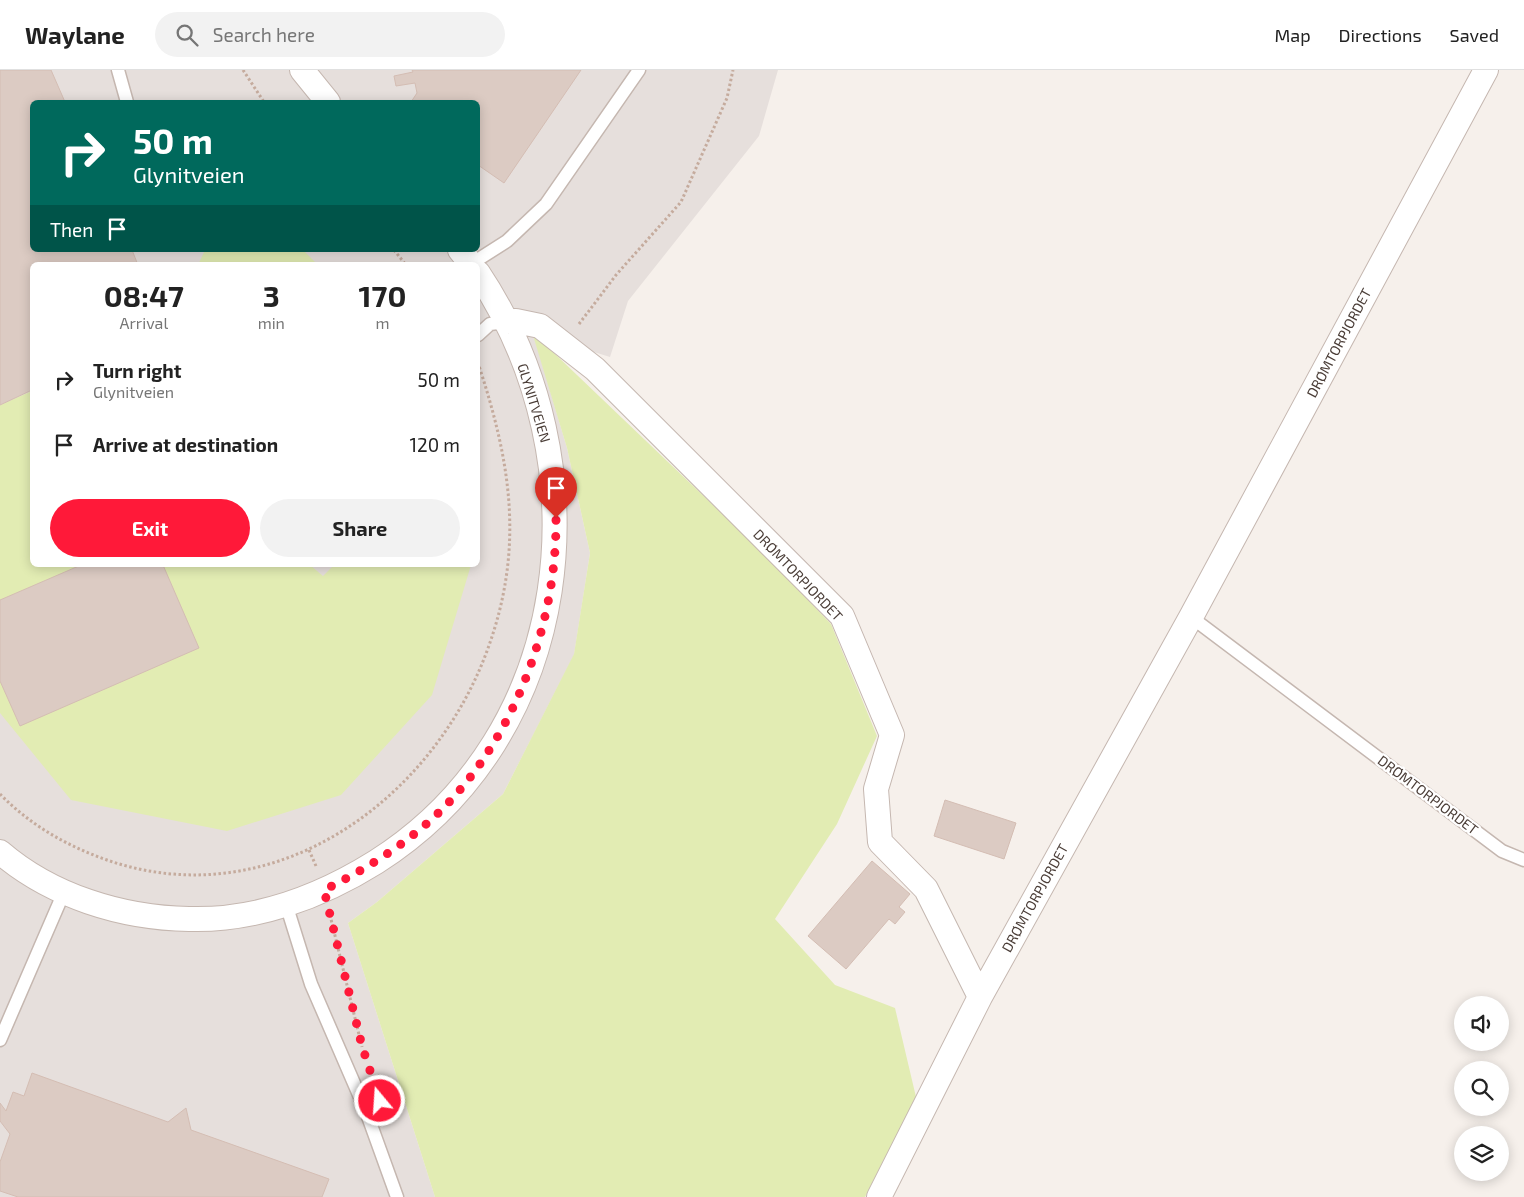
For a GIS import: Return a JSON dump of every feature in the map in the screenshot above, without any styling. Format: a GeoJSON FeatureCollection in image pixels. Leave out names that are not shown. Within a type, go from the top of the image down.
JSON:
{"type":"FeatureCollection","features":[{"type":"Feature","properties":{"kind":"street"},"geometry":{"type":"LineString","coordinates":[[302,70],[326,100]]}},
{"type":"Feature","properties":{"kind":"street","name":"DRØMTORPJORDET"},"geometry":{"type":"LineString","coordinates":[[879,1197],[980,997],[1191,617],[1486,70]]}},
{"type":"Feature","properties":{"kind":"street","name":"GLYNITVEIEN"},"geometry":{"type":"LineString","coordinates":[[0,852],[43,881],[64,892],[131,913],[178,919],[230,917],[286,904],[324,890],[389,854],[450,801],[480,764],[520,691],[541,632],[554,558],[555,513],[552,474],[540,412],[506,322],[480,279]]}},
{"type":"Feature","properties":{"kind":"street","name":"DRØMTORPJORDET"},"geometry":{"type":"LineString","coordinates":[[506,322],[528,322],[540,326],[595,370],[842,616],[892,735],[876,789],[880,842],[926,889],[980,997]]}},
{"type":"Feature","properties":{"kind":"lane"},"geometry":{"type":"LineString","coordinates":[[118,70],[126,100]]}},
{"type":"Feature","properties":{"kind":"lane"},"geometry":{"type":"LineString","coordinates":[[472,262],[507,241],[546,204],[639,70]]}},
{"type":"Feature","properties":{"kind":"lane"},"geometry":{"type":"LineString","coordinates":[[480,334],[490,324],[506,322]]}},
{"type":"Feature","properties":{"kind":"lane","name":"DRØMTORPJORDET"},"geometry":{"type":"LineString","coordinates":[[1191,617],[1502,851],[1524,860]]}},
{"type":"Feature","properties":{"kind":"lane"},"geometry":{"type":"LineString","coordinates":[[0,1040],[64,892]]}},
{"type":"Feature","properties":{"kind":"lane"},"geometry":{"type":"LineString","coordinates":[[286,904],[311,984],[366,1111],[397,1197]]}},
{"type":"Feature","properties":{"kind":"path"},"geometry":{"type":"LineString","coordinates":[[243,70],[263,100]]}},
{"type":"Feature","properties":{"kind":"path"},"geometry":{"type":"LineString","coordinates":[[564,344],[616,275],[681,202],[727,98],[732,70]]}},
{"type":"Feature","properties":{"kind":"path"},"geometry":{"type":"LineString","coordinates":[[396,252],[404,262]]}},
{"type":"Feature","properties":{"kind":"path"},"geometry":{"type":"LineString","coordinates":[[0,794],[26,818],[65,842],[99,857],[138,868],[183,875],[221,873],[266,865],[309,850],[362,818],[401,784],[420,764],[455,716],[488,650],[506,571],[510,503],[502,447],[480,370]]}},
{"type":"Feature","properties":{"kind":"path"},"geometry":{"type":"LineString","coordinates":[[309,850],[320,875],[365,1055]]}},
{"type":"Feature","properties":{"kind":"shaded area"},"geometry":{"type":"Polygon","coordinates":[[[0,70],[778,70],[759,136],[628,301],[610,357],[533,333],[567,448],[590,553],[574,655],[503,794],[377,902],[348,923],[435,1197],[0,1197],[0,70]]]}},
{"type":"Feature","properties":{"kind":"green space"},"geometry":{"type":"Polygon","coordinates":[[[204,252],[305,252],[315,262],[199,262],[204,252]]]}},
{"type":"Feature","properties":{"kind":"green space"},"geometry":{"type":"Polygon","coordinates":[[[532,332],[757,547],[831,624],[877,736],[837,824],[775,919],[835,985],[895,1008],[916,1097],[865,1197],[435,1197],[348,923],[377,902],[503,794],[574,654],[590,553],[567,448],[532,332]]]}},
{"type":"Feature","properties":{"kind":"green space"},"geometry":{"type":"Polygon","coordinates":[[[30,392],[30,567],[312,567],[323,576],[332,567],[470,567],[432,695],[341,795],[227,831],[71,800],[0,713],[0,405],[30,392]]]}},
{"type":"Feature","properties":{"kind":"building"},"geometry":{"type":"Polygon","coordinates":[[[0,70],[51,70],[64,100],[30,100],[30,252],[133,252],[137,262],[30,262],[30,391],[0,405],[0,70]]]}},
{"type":"Feature","properties":{"kind":"building"},"geometry":{"type":"Polygon","coordinates":[[[412,70],[581,70],[504,183],[480,166],[480,100],[412,100],[417,93],[415,83],[396,86],[394,76],[413,72],[412,70]]]}},
{"type":"Feature","properties":{"kind":"building"},"geometry":{"type":"Polygon","coordinates":[[[76,567],[164,567],[199,648],[20,726],[0,681],[0,600],[76,567]]]}},
{"type":"Feature","properties":{"kind":"building"},"geometry":{"type":"Polygon","coordinates":[[[945,800],[1016,823],[1004,859],[934,836],[945,800]]]}},
{"type":"Feature","properties":{"kind":"building"},"geometry":{"type":"Polygon","coordinates":[[[872,861],[910,894],[899,907],[905,912],[895,924],[889,919],[846,969],[808,936],[872,861]]]}},
{"type":"Feature","properties":{"kind":"building"},"geometry":{"type":"Polygon","coordinates":[[[32,1073],[168,1122],[186,1108],[191,1130],[329,1179],[322,1197],[18,1197],[0,1191],[0,1162],[10,1134],[0,1121],[0,1103],[6,1111],[13,1092],[24,1096],[32,1073]]]}},
{"type":"Feature","properties":{"kind":"route"},"geometry":{"type":"LineString","coordinates":[[380,1101],[362,1046],[324,890],[389,854],[433,818],[466,782],[494,742],[520,691],[541,632],[551,583],[556,518]]}}]}
